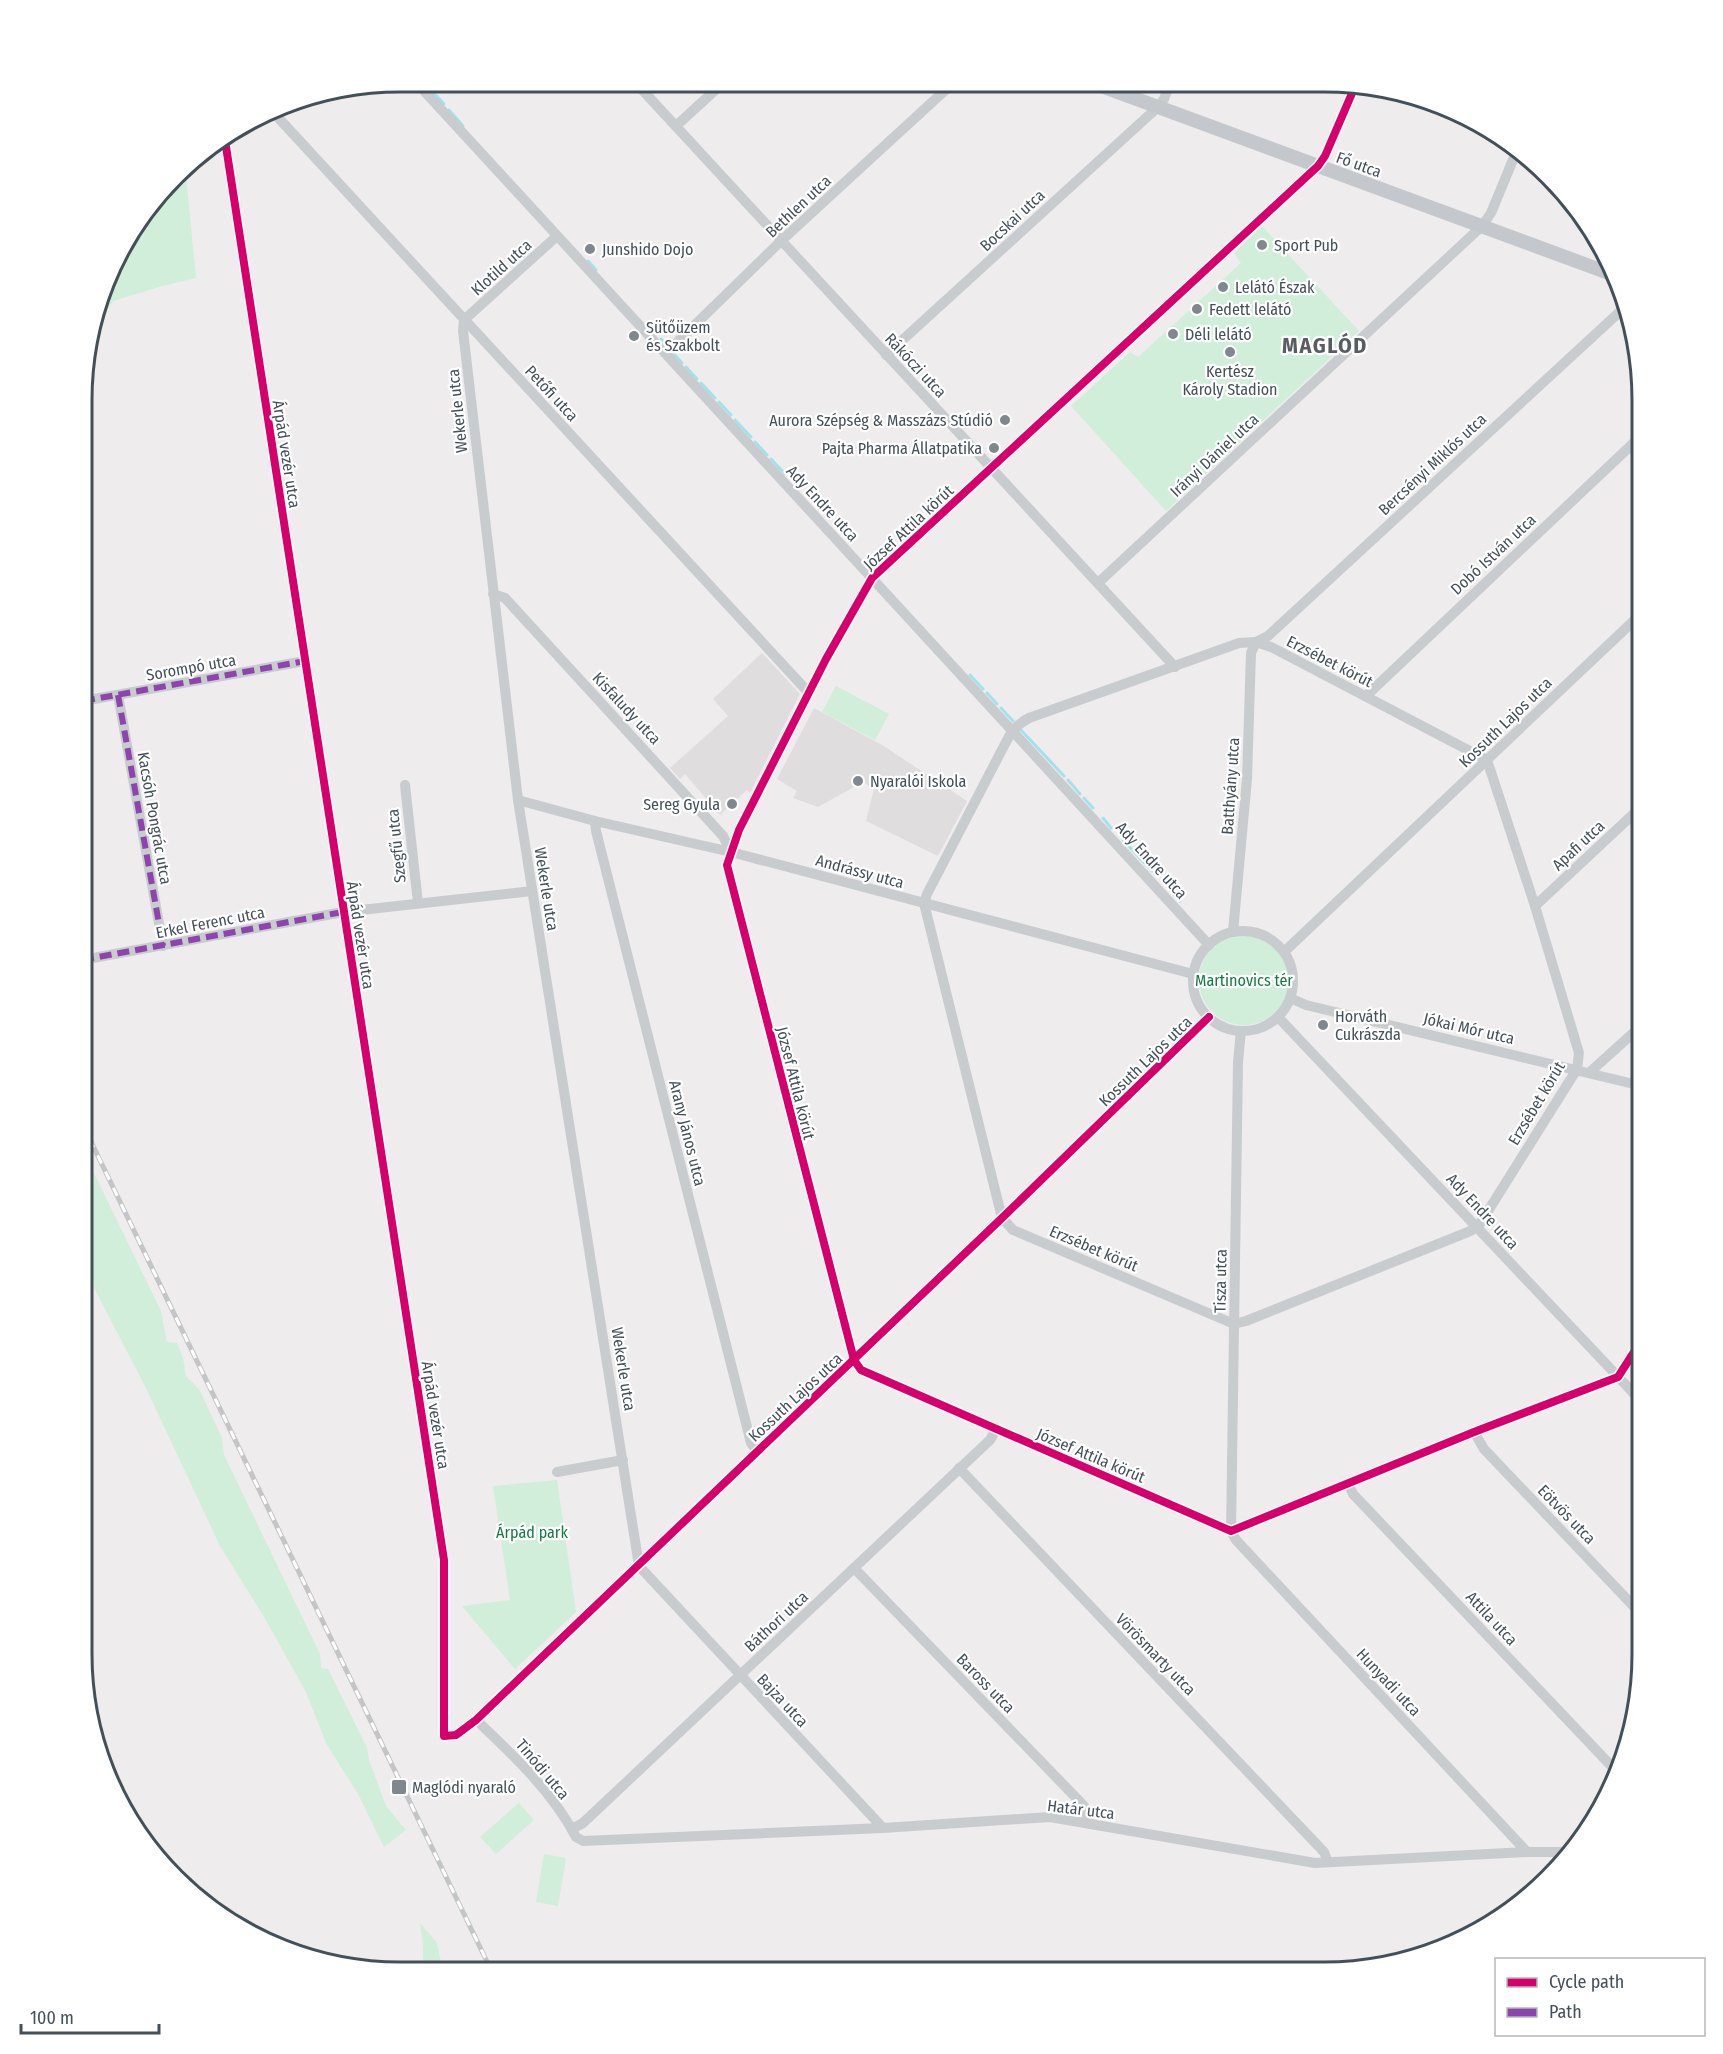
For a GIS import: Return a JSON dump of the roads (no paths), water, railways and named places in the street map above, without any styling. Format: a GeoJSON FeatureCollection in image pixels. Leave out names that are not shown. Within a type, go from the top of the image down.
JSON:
{"type":"FeatureCollection","features":[{"type":"Feature","properties":{"kind":"main road","name":"Fő utca"},"geometry":{"type":"LineString","coordinates":[[1117,92],[1603,271]]}},
{"type":"Feature","properties":{"kind":"street","name":"Ady Endre utca"},"geometry":{"type":"LineString","coordinates":[[425,92],[1209,945]]}},
{"type":"Feature","properties":{"kind":"street","name":"Rákóczi utca"},"geometry":{"type":"LineString","coordinates":[[644,92],[1175,667]]}},
{"type":"Feature","properties":{"kind":"street"},"geometry":{"type":"LineString","coordinates":[[676,126],[713,92]]}},
{"type":"Feature","properties":{"kind":"street","name":"Bethlen utca"},"geometry":{"type":"LineString","coordinates":[[666,354],[783,240],[943,92]]}},
{"type":"Feature","properties":{"kind":"street"},"geometry":{"type":"LineString","coordinates":[[1158,107],[1167,92]]}},
{"type":"Feature","properties":{"kind":"street","name":"József Attila körút"},"geometry":{"type":"LineString","coordinates":[[1231,1531],[861,1370],[854,1360],[727,865],[739,830],[866,584],[1318,166],[1325,156],[1352,93]]}},
{"type":"Feature","properties":{"kind":"street","name":"Bocskai utca"},"geometry":{"type":"LineString","coordinates":[[886,355],[1158,107]]}},
{"type":"Feature","properties":{"kind":"street","name":"Petőfi utca"},"geometry":{"type":"LineString","coordinates":[[277,117],[809,693]]}},
{"type":"Feature","properties":{"kind":"street","name":"Árpád vezér utca"},"geometry":{"type":"LineString","coordinates":[[226,145],[444,1560],[444,1736]]}},
{"type":"Feature","properties":{"kind":"street","name":"Irányi Dániel utca"},"geometry":{"type":"LineString","coordinates":[[1098,583],[1482,226],[1491,213],[1515,158]]}},
{"type":"Feature","properties":{"kind":"street","name":"Klotild utca"},"geometry":{"type":"LineString","coordinates":[[464,320],[557,236]]}},
{"type":"Feature","properties":{"kind":"street","name":"Bercsényi Miklós utca"},"geometry":{"type":"LineString","coordinates":[[1257,642],[1268,636],[1619,313]]}},
{"type":"Feature","properties":{"kind":"street","name":"Wekerle utca"},"geometry":{"type":"LineString","coordinates":[[464,320],[463,331],[518,800],[639,1566]]}},
{"type":"Feature","properties":{"kind":"street","name":"Dobó István utca"},"geometry":{"type":"LineString","coordinates":[[1366,696],[1632,444]]}},
{"type":"Feature","properties":{"kind":"street","name":"Kisfaludy utca"},"geometry":{"type":"LineString","coordinates":[[493,594],[505,598],[675,782],[723,836],[730,852]]}},
{"type":"Feature","properties":{"kind":"street","name":"Kossuth Lajos utca"},"geometry":{"type":"LineString","coordinates":[[1284,952],[1632,622]]}},
{"type":"Feature","properties":{"kind":"street"},"geometry":{"type":"LineString","coordinates":[[1002,1218],[924,903],[927,894],[1012,730],[1029,718],[1239,643],[1257,642]]}},
{"type":"Feature","properties":{"kind":"street","name":"Erzsébet körút"},"geometry":{"type":"LineString","coordinates":[[1257,642],[1271,647],[1487,760],[1535,906],[1579,1053],[1577,1069],[1478,1227]]}},
{"type":"Feature","properties":{"kind":"street","name":"Batthyány utca"},"geometry":{"type":"LineString","coordinates":[[1233,932],[1247,779],[1251,653],[1257,642]]}},
{"type":"Feature","properties":{"kind":"street","name":"Sorompó utca"},"geometry":{"type":"LineString","coordinates":[[92,699],[305,662]]}},
{"type":"Feature","properties":{"kind":"street","name":"Kacsóh Pongrác utca"},"geometry":{"type":"LineString","coordinates":[[118,695],[163,946]]}},
{"type":"Feature","properties":{"kind":"street","name":"Szegfű utca"},"geometry":{"type":"LineString","coordinates":[[405,785],[418,903]]}},
{"type":"Feature","properties":{"kind":"street","name":"Andrássy utca"},"geometry":{"type":"LineString","coordinates":[[518,800],[730,852],[1193,974]]}},
{"type":"Feature","properties":{"kind":"street","name":"Apafi utca"},"geometry":{"type":"LineString","coordinates":[[1535,906],[1632,815]]}},
{"type":"Feature","properties":{"kind":"street","name":"Arany János utca"},"geometry":{"type":"LineString","coordinates":[[595,820],[751,1443],[757,1452]]}},
{"type":"Feature","properties":{"kind":"street","name":"Szegfű utca"},"geometry":{"type":"LineString","coordinates":[[343,912],[532,891]]}},
{"type":"Feature","properties":{"kind":"street","name":"Erkel Ferenc utca"},"geometry":{"type":"LineString","coordinates":[[92,958],[343,912]]}},
{"type":"Feature","properties":{"kind":"street"},"geometry":{"type":"LineString","coordinates":[[1247,931],[1274,942],[1284,952],[1291,966],[1293,982],[1290,998],[1278,1017],[1261,1028],[1241,1031],[1228,1029],[1209,1017],[1199,1005],[1196,997],[1193,974],[1197,962],[1209,945],[1233,932],[1247,931]]}},
{"type":"Feature","properties":{"kind":"street","name":"Jókai Mór utca"},"geometry":{"type":"LineString","coordinates":[[1290,998],[1306,1005],[1632,1083]]}},
{"type":"Feature","properties":{"kind":"street","name":"Kossuth Lajos utca"},"geometry":{"type":"LineString","coordinates":[[444,1736],[456,1735],[476,1720],[854,1360],[1209,1017]]}},
{"type":"Feature","properties":{"kind":"street","name":"Ady Endre utca"},"geometry":{"type":"LineString","coordinates":[[1278,1017],[1632,1392]]}},
{"type":"Feature","properties":{"kind":"street","name":"Tisza utca"},"geometry":{"type":"LineString","coordinates":[[1231,1531],[1238,1062],[1241,1031]]}},
{"type":"Feature","properties":{"kind":"street"},"geometry":{"type":"LineString","coordinates":[[1590,1072],[1632,1034]]}},
{"type":"Feature","properties":{"kind":"street","name":"Erzsébet körút"},"geometry":{"type":"LineString","coordinates":[[1002,1218],[1014,1230],[1234,1324]]}},
{"type":"Feature","properties":{"kind":"street"},"geometry":{"type":"LineString","coordinates":[[1234,1324],[1478,1227]]}},
{"type":"Feature","properties":{"kind":"street"},"geometry":{"type":"LineString","coordinates":[[1231,1531],[1474,1432],[1618,1377],[1632,1355]]}},
{"type":"Feature","properties":{"kind":"street","name":"Báthori utca"},"geometry":{"type":"LineString","coordinates":[[572,1829],[583,1823],[990,1440],[996,1429]]}},
{"type":"Feature","properties":{"kind":"street","name":"Eötvös utca"},"geometry":{"type":"LineString","coordinates":[[1474,1432],[1484,1449],[1632,1605]]}},
{"type":"Feature","properties":{"kind":"street"},"geometry":{"type":"LineString","coordinates":[[557,1472],[623,1460]]}},
{"type":"Feature","properties":{"kind":"street","name":"Vörösmarty utca"},"geometry":{"type":"LineString","coordinates":[[959,1468],[1324,1852],[1328,1862]]}},
{"type":"Feature","properties":{"kind":"street","name":"Attila utca"},"geometry":{"type":"LineString","coordinates":[[1348,1483],[1353,1494],[1611,1765]]}},
{"type":"Feature","properties":{"kind":"street","name":"Hunyadi utca"},"geometry":{"type":"LineString","coordinates":[[1231,1531],[1236,1540],[1527,1852]]}},
{"type":"Feature","properties":{"kind":"street","name":"Bajza utca"},"geometry":{"type":"LineString","coordinates":[[639,1566],[883,1828]]}},
{"type":"Feature","properties":{"kind":"street","name":"Baross utca"},"geometry":{"type":"LineString","coordinates":[[854,1568],[1084,1806],[1090,1824]]}},
{"type":"Feature","properties":{"kind":"street","name":"Tinódi utca"},"geometry":{"type":"LineString","coordinates":[[476,1720],[521,1762],[543,1788],[576,1837],[583,1841]]}},
{"type":"Feature","properties":{"kind":"street","name":"Határ utca"},"geometry":{"type":"LineString","coordinates":[[583,1841],[883,1828],[1050,1817],[1315,1863],[1560,1852]]}},
{"type":"Feature","properties":{"kind":"waterway"},"geometry":{"type":"LineString","coordinates":[[433,92],[444,104]]}},
{"type":"Feature","properties":{"kind":"waterway"},"geometry":{"type":"LineString","coordinates":[[449,110],[463,126]]}},
{"type":"Feature","properties":{"kind":"waterway"},"geometry":{"type":"LineString","coordinates":[[588,261],[596,270]]}},
{"type":"Feature","properties":{"kind":"waterway"},"geometry":{"type":"LineString","coordinates":[[661,339],[668,346]]}},
{"type":"Feature","properties":{"kind":"waterway"},"geometry":{"type":"LineString","coordinates":[[673,353],[682,363]]}},
{"type":"Feature","properties":{"kind":"waterway"},"geometry":{"type":"LineString","coordinates":[[686,367],[697,379]]}},
{"type":"Feature","properties":{"kind":"waterway"},"geometry":{"type":"LineString","coordinates":[[701,383],[715,398]]}},
{"type":"Feature","properties":{"kind":"waterway"},"geometry":{"type":"LineString","coordinates":[[719,402],[731,415]]}},
{"type":"Feature","properties":{"kind":"waterway"},"geometry":{"type":"LineString","coordinates":[[735,420],[751,437]]}},
{"type":"Feature","properties":{"kind":"waterway"},"geometry":{"type":"LineString","coordinates":[[755,442],[767,455]]}},
{"type":"Feature","properties":{"kind":"waterway"},"geometry":{"type":"LineString","coordinates":[[771,459],[785,474]]}},
{"type":"Feature","properties":{"kind":"waterway"},"geometry":{"type":"LineString","coordinates":[[970,675],[983,689]]}},
{"type":"Feature","properties":{"kind":"waterway"},"geometry":{"type":"LineString","coordinates":[[987,693],[997,704]]}},
{"type":"Feature","properties":{"kind":"waterway"},"geometry":{"type":"LineString","coordinates":[[1001,708],[1013,721]]}},
{"type":"Feature","properties":{"kind":"waterway"},"geometry":{"type":"LineString","coordinates":[[1020,729],[1064,776]]}},
{"type":"Feature","properties":{"kind":"waterway"},"geometry":{"type":"LineString","coordinates":[[1068,780],[1080,794]]}},
{"type":"Feature","properties":{"kind":"waterway"},"geometry":{"type":"LineString","coordinates":[[1084,798],[1093,808]]}},
{"type":"Feature","properties":{"kind":"waterway"},"geometry":{"type":"LineString","coordinates":[[1103,818],[1111,828]]}},
{"type":"Feature","properties":{"kind":"waterway"},"geometry":{"type":"LineString","coordinates":[[1123,840],[1152,871]]}},
{"type":"Feature","properties":{"kind":"waterway"},"geometry":{"type":"LineString","coordinates":[[1174,895],[1180,901]]}},
{"type":"Feature","properties":{"kind":"railway"},"geometry":{"type":"LineString","coordinates":[[92,1144],[488,1963]]}},
{"type":"Feature","properties":{"kind":"place","name":"Sport Pub"},"geometry":{"type":"Point","coordinates":[1262,245]}},
{"type":"Feature","properties":{"kind":"place","name":"Junshido Dojo"},"geometry":{"type":"Point","coordinates":[590,249]}},
{"type":"Feature","properties":{"kind":"place","name":"Lelátó Észak"},"geometry":{"type":"Point","coordinates":[1223,287]}},
{"type":"Feature","properties":{"kind":"place","name":"Fedett lelátó"},"geometry":{"type":"Point","coordinates":[1197,309]}},
{"type":"Feature","properties":{"kind":"place","name":"Déli lelátó"},"geometry":{"type":"Point","coordinates":[1173,334]}},
{"type":"Feature","properties":{"kind":"place","name":"Sütőüzem és Szakbolt"},"geometry":{"type":"Point","coordinates":[634,336]}},
{"type":"Feature","properties":{"kind":"place","name":"Kertész Károly Stadion"},"geometry":{"type":"Point","coordinates":[1230,352]}},
{"type":"Feature","properties":{"kind":"place","name":"Aurora Szépség & Masszázs Stúdió"},"geometry":{"type":"Point","coordinates":[1005,420]}},
{"type":"Feature","properties":{"kind":"place","name":"Pajta Pharma Állatpatika"},"geometry":{"type":"Point","coordinates":[994,448]}},
{"type":"Feature","properties":{"kind":"place","name":"Nyaralói Iskola"},"geometry":{"type":"Point","coordinates":[858,781]}},
{"type":"Feature","properties":{"kind":"place","name":"Sereg Gyula"},"geometry":{"type":"Point","coordinates":[732,804]}},
{"type":"Feature","properties":{"kind":"place","name":"Horváth Cukrászda"},"geometry":{"type":"Point","coordinates":[1323,1025]}},
{"type":"Feature","properties":{"kind":"place","name":"Maglódi nyaraló"},"geometry":{"type":"Point","coordinates":[399,1787]}},
{"type":"Feature","properties":{"kind":"district","name":"MAGLÓD"},"geometry":{"type":"Point","coordinates":[1325,345]}},
{"type":"Feature","properties":{"kind":"park label","name":"Martinovics tér"},"geometry":{"type":"Point","coordinates":[1244,980]}},
{"type":"Feature","properties":{"kind":"park label","name":"Árpád park"},"geometry":{"type":"Point","coordinates":[532,1532]}}]}
